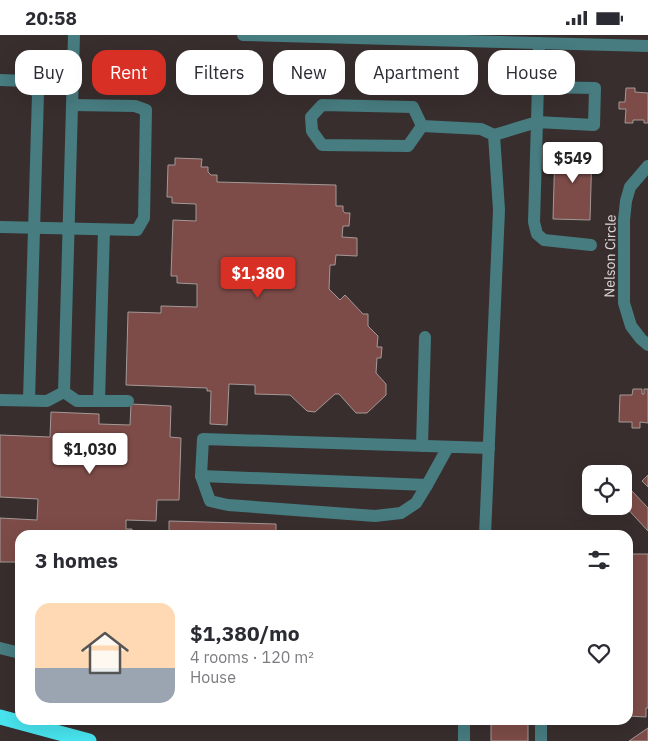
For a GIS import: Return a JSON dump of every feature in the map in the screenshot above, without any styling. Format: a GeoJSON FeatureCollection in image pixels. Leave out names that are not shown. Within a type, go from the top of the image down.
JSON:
{"type":"FeatureCollection","features":[{"type":"Feature","properties":{"kind":"highway"},"geometry":{"type":"LineString","coordinates":[[0,717],[15,721]]}},
{"type":"Feature","properties":{"kind":"highway"},"geometry":{"type":"LineString","coordinates":[[30,725],[89,741]]}},
{"type":"Feature","properties":{"kind":"street"},"geometry":{"type":"LineString","coordinates":[[64,392],[74,35]]}},
{"type":"Feature","properties":{"kind":"street"},"geometry":{"type":"LineString","coordinates":[[243,35],[648,46]]}},
{"type":"Feature","properties":{"kind":"street"},"geometry":{"type":"LineString","coordinates":[[539,43],[539,50]]}},
{"type":"Feature","properties":{"kind":"street"},"geometry":{"type":"LineString","coordinates":[[0,80],[26,81],[38,94],[29,400]]}},
{"type":"Feature","properties":{"kind":"street"},"geometry":{"type":"LineString","coordinates":[[422,127],[481,129],[494,135],[537,122],[594,125],[595,88],[575,88]]}},
{"type":"Feature","properties":{"kind":"street"},"geometry":{"type":"LineString","coordinates":[[539,95],[534,222],[537,234],[544,240],[591,245]]}},
{"type":"Feature","properties":{"kind":"street"},"geometry":{"type":"LineString","coordinates":[[0,227],[137,230],[144,218],[146,111],[135,106],[72,105]]}},
{"type":"Feature","properties":{"kind":"street"},"geometry":{"type":"LineString","coordinates":[[322,105],[413,107],[422,127],[408,146],[322,145],[312,131],[311,117],[322,105]]}},
{"type":"Feature","properties":{"kind":"street"},"geometry":{"type":"LineString","coordinates":[[485,530],[499,210],[494,135]]}},
{"type":"Feature","properties":{"kind":"street","name":"Nelson Circle"},"geometry":{"type":"LineString","coordinates":[[648,166],[630,187],[626,201],[624,220],[624,303],[631,326],[648,345]]}},
{"type":"Feature","properties":{"kind":"street"},"geometry":{"type":"LineString","coordinates":[[99,401],[104,229]]}},
{"type":"Feature","properties":{"kind":"street"},"geometry":{"type":"LineString","coordinates":[[422,446],[425,337]]}},
{"type":"Feature","properties":{"kind":"street"},"geometry":{"type":"LineString","coordinates":[[0,400],[47,401],[64,392]]}},
{"type":"Feature","properties":{"kind":"street"},"geometry":{"type":"LineString","coordinates":[[64,392],[77,401],[128,401]]}},
{"type":"Feature","properties":{"kind":"street"},"geometry":{"type":"LineString","coordinates":[[448,447],[416,503],[400,513],[375,516],[228,505],[210,501],[201,476],[203,439],[489,448]]}},
{"type":"Feature","properties":{"kind":"street"},"geometry":{"type":"LineString","coordinates":[[201,476],[427,485]]}},
{"type":"Feature","properties":{"kind":"street"},"geometry":{"type":"LineString","coordinates":[[0,647],[15,652]]}},
{"type":"Feature","properties":{"kind":"street"},"geometry":{"type":"LineString","coordinates":[[464,725],[464,741]]}},
{"type":"Feature","properties":{"kind":"street"},"geometry":{"type":"LineString","coordinates":[[541,725],[541,741]]}},
{"type":"Feature","properties":{"kind":"building"},"geometry":{"type":"Polygon","coordinates":[[[626,88],[635,88],[635,92],[648,93],[648,123],[644,123],[644,120],[633,120],[633,123],[625,123],[626,109],[619,109],[619,102],[625,102],[626,88]]]}},
{"type":"Feature","properties":{"kind":"building"},"geometry":{"type":"Polygon","coordinates":[[[569,144],[577,145],[577,150],[592,150],[590,220],[553,219],[555,149],[569,150],[569,144]]]}},
{"type":"Feature","properties":{"kind":"building"},"geometry":{"type":"Polygon","coordinates":[[[175,158],[202,159],[201,167],[208,167],[208,172],[211,175],[217,175],[217,182],[336,185],[336,206],[343,206],[345,213],[350,213],[349,226],[343,226],[342,237],[357,238],[357,256],[336,255],[335,265],[330,265],[329,289],[340,300],[345,295],[363,314],[368,314],[368,326],[378,336],[377,347],[382,347],[381,358],[377,358],[376,373],[386,384],[386,395],[367,413],[356,413],[339,394],[335,394],[315,412],[307,411],[290,395],[255,394],[255,385],[229,384],[227,425],[210,424],[211,391],[207,391],[207,388],[126,385],[128,312],[161,313],[161,306],[197,307],[197,284],[177,283],[177,276],[171,276],[173,220],[196,221],[196,204],[172,203],[172,197],[167,197],[168,165],[175,165],[175,158]]]}},
{"type":"Feature","properties":{"kind":"building"},"geometry":{"type":"Polygon","coordinates":[[[633,389],[642,389],[642,394],[644,394],[644,389],[648,389],[648,423],[640,422],[640,428],[632,428],[632,422],[619,422],[620,395],[632,395],[633,389]]]}},
{"type":"Feature","properties":{"kind":"building"},"geometry":{"type":"Polygon","coordinates":[[[131,404],[171,406],[170,437],[181,438],[179,500],[157,500],[156,521],[126,520],[126,529],[132,530],[15,530],[15,562],[0,562],[0,518],[37,520],[38,499],[0,497],[0,435],[50,437],[51,412],[99,414],[99,424],[130,425],[131,404]]]}},
{"type":"Feature","properties":{"kind":"building"},"geometry":{"type":"Polygon","coordinates":[[[648,475],[648,487],[642,481],[648,475]]]}},
{"type":"Feature","properties":{"kind":"building"},"geometry":{"type":"Polygon","coordinates":[[[632,491],[648,508],[648,531],[632,514],[632,491]]]}},
{"type":"Feature","properties":{"kind":"building"},"geometry":{"type":"Polygon","coordinates":[[[169,521],[276,524],[276,530],[169,530],[169,521]]]}},
{"type":"Feature","properties":{"kind":"building"},"geometry":{"type":"Polygon","coordinates":[[[633,554],[648,554],[648,708],[646,708],[646,717],[633,716],[633,554]]]}},
{"type":"Feature","properties":{"kind":"building"},"geometry":{"type":"Polygon","coordinates":[[[491,725],[528,725],[528,741],[491,741],[491,725]]]}},
{"type":"Feature","properties":{"kind":"building"},"geometry":{"type":"Polygon","coordinates":[[[648,728],[648,741],[629,741],[648,728]]]}}]}
